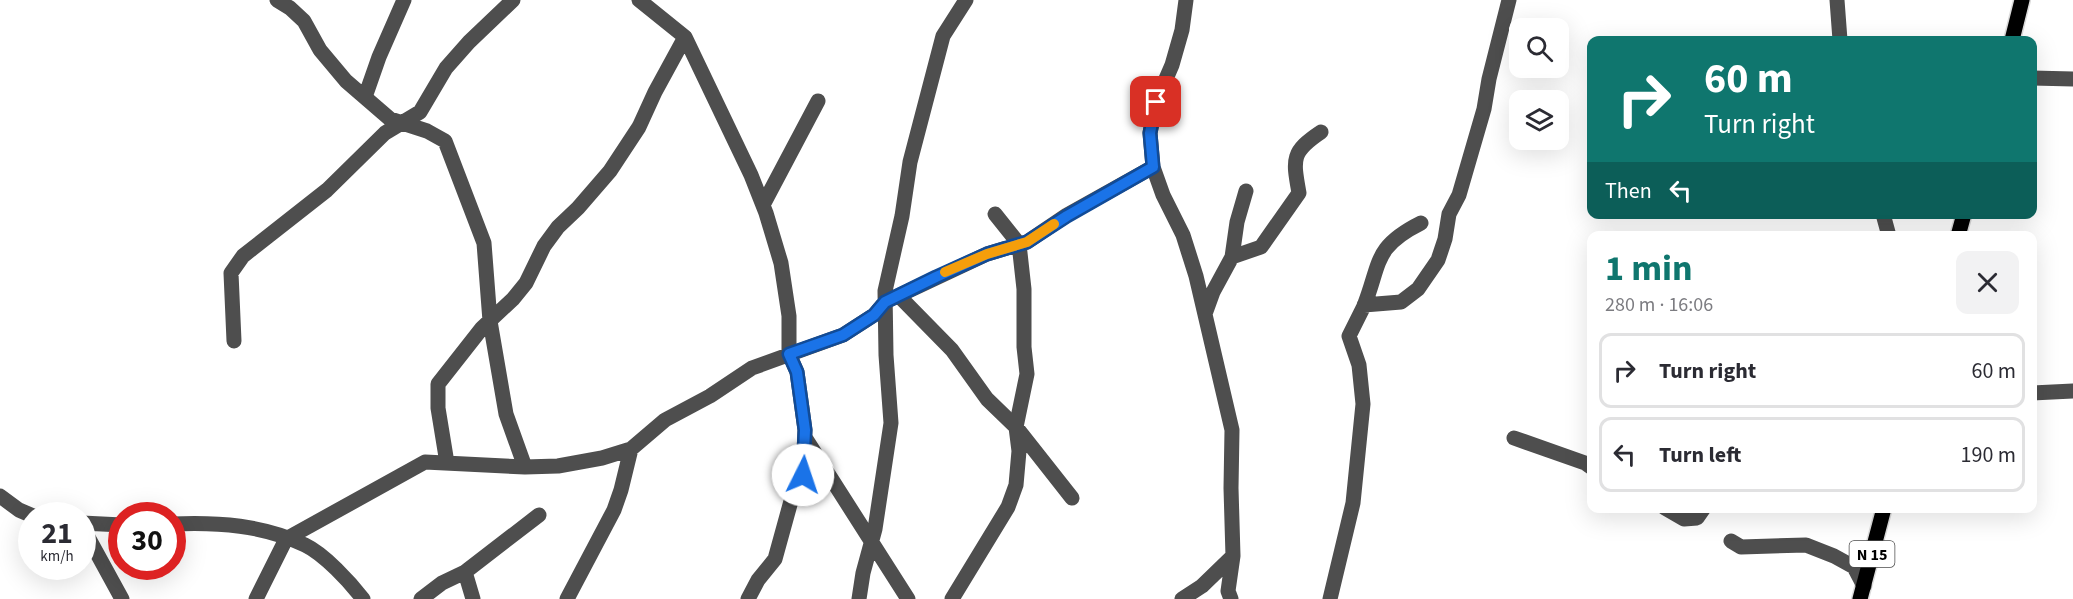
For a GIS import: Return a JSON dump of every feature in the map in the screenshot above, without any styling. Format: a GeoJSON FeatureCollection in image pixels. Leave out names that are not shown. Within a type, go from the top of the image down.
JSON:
{"type":"FeatureCollection","features":[{"type":"Feature","properties":{"kind":"main road"},"geometry":{"type":"LineString","coordinates":[[2013,36],[2022,0]]}},
{"type":"Feature","properties":{"kind":"main road","name":"N 15"},"geometry":{"type":"LineString","coordinates":[[1862,593],[1883,513]]}},
{"type":"Feature","properties":{"kind":"street"},"geometry":{"type":"LineString","coordinates":[[277,0],[304,21],[320,50],[346,81],[390,119],[445,141],[484,243],[490,321],[506,414],[525,467]]}},
{"type":"Feature","properties":{"kind":"street"},"geometry":{"type":"LineString","coordinates":[[365,97],[379,57],[404,0]]}},
{"type":"Feature","properties":{"kind":"street"},"geometry":{"type":"LineString","coordinates":[[234,341],[231,273],[243,256],[327,190],[385,134],[420,112],[446,68],[513,0]]}},
{"type":"Feature","properties":{"kind":"street"},"geometry":{"type":"LineString","coordinates":[[639,0],[685,37],[751,175],[781,263],[789,316],[789,354],[797,372],[806,439],[803,475],[791,501],[775,559],[758,580],[748,599]]}},
{"type":"Feature","properties":{"kind":"street"},"geometry":{"type":"LineString","coordinates":[[966,0],[943,36],[910,162],[902,216],[885,291],[952,350],[987,399],[1016,427],[1072,498]]}},
{"type":"Feature","properties":{"kind":"street"},"geometry":{"type":"LineString","coordinates":[[1186,0],[1182,30],[1172,65],[1156,102],[1150,133],[1153,167],[1163,195],[1184,235],[1232,430],[1233,556],[1228,591],[1231,599]]}},
{"type":"Feature","properties":{"kind":"street"},"geometry":{"type":"LineString","coordinates":[[1364,305],[1401,302],[1418,289],[1438,260],[1445,239],[1449,214],[1459,195],[1484,109],[1489,79],[1509,0]]}},
{"type":"Feature","properties":{"kind":"street"},"geometry":{"type":"LineString","coordinates":[[1837,0],[1840,36]]}},
{"type":"Feature","properties":{"kind":"street"},"geometry":{"type":"LineString","coordinates":[[447,464],[438,408],[438,384],[482,328],[513,300],[526,284],[544,246],[558,226],[578,208],[610,171],[639,127],[685,37]]}},
{"type":"Feature","properties":{"kind":"street"},"geometry":{"type":"LineString","coordinates":[[2037,78],[2073,79]]}},
{"type":"Feature","properties":{"kind":"street"},"geometry":{"type":"LineString","coordinates":[[763,205],[818,101]]}},
{"type":"Feature","properties":{"kind":"street"},"geometry":{"type":"LineString","coordinates":[[1233,257],[1261,247],[1273,231],[1299,193],[1294,169],[1296,154],[1305,142],[1322,132]]}},
{"type":"Feature","properties":{"kind":"street"},"geometry":{"type":"LineString","coordinates":[[256,599],[286,539],[425,462],[525,467],[558,466],[602,458],[631,449],[665,420],[710,396],[752,368],[843,335],[874,315],[892,299],[987,254],[1027,242],[1067,216],[1153,167]]}},
{"type":"Feature","properties":{"kind":"street"},"geometry":{"type":"LineString","coordinates":[[1204,314],[1213,292],[1233,257],[1237,222],[1246,191]]}},
{"type":"Feature","properties":{"kind":"street"},"geometry":{"type":"LineString","coordinates":[[952,599],[1008,507],[1016,485],[1019,452],[1016,427],[1027,374],[1024,347],[1024,289],[1019,244],[995,214]]}},
{"type":"Feature","properties":{"kind":"street"},"geometry":{"type":"LineString","coordinates":[[1330,599],[1353,503],[1363,404],[1359,365],[1349,336],[1364,305],[1377,262],[1391,242],[1421,223]]}},
{"type":"Feature","properties":{"kind":"street"},"geometry":{"type":"LineString","coordinates":[[859,599],[882,490],[891,423],[886,355],[892,299]]}},
{"type":"Feature","properties":{"kind":"street"},"geometry":{"type":"LineString","coordinates":[[2037,393],[2073,391]]}},
{"type":"Feature","properties":{"kind":"street"},"geometry":{"type":"LineString","coordinates":[[1514,438],[1587,464]]}},
{"type":"Feature","properties":{"kind":"street"},"geometry":{"type":"LineString","coordinates":[[806,439],[908,599]]}},
{"type":"Feature","properties":{"kind":"street"},"geometry":{"type":"LineString","coordinates":[[567,599],[614,510],[631,449]]}},
{"type":"Feature","properties":{"kind":"street"},"geometry":{"type":"LineString","coordinates":[[0,496],[18,509]]}},
{"type":"Feature","properties":{"kind":"street"},"geometry":{"type":"LineString","coordinates":[[1674,513],[1684,519],[1697,518],[1700,513]]}},
{"type":"Feature","properties":{"kind":"street"},"geometry":{"type":"LineString","coordinates":[[421,599],[442,583],[465,572],[540,515]]}},
{"type":"Feature","properties":{"kind":"street"},"geometry":{"type":"LineString","coordinates":[[186,524],[240,525],[306,546],[339,572],[354,596]]}},
{"type":"Feature","properties":{"kind":"street"},"geometry":{"type":"LineString","coordinates":[[1731,541],[1741,548],[1806,545],[1834,556],[1854,567],[1862,593]]}},
{"type":"Feature","properties":{"kind":"street"},"geometry":{"type":"LineString","coordinates":[[96,551],[122,599]]}},
{"type":"Feature","properties":{"kind":"street"},"geometry":{"type":"LineString","coordinates":[[1182,599],[1202,586],[1233,556]]}},
{"type":"Feature","properties":{"kind":"street"},"geometry":{"type":"LineString","coordinates":[[465,572],[473,599]]}},
{"type":"Feature","properties":{"kind":"slow traffic"},"geometry":{"type":"LineString","coordinates":[[945,272],[987,254],[1027,242],[1054,224]]}},
{"type":"Feature","properties":{"kind":"route"},"geometry":{"type":"LineString","coordinates":[[803,475],[805,430],[797,372],[789,354],[843,335],[874,315],[885,302],[936,277],[987,254],[1027,242],[1067,216],[1153,167],[1150,133],[1156,102]]}}]}
